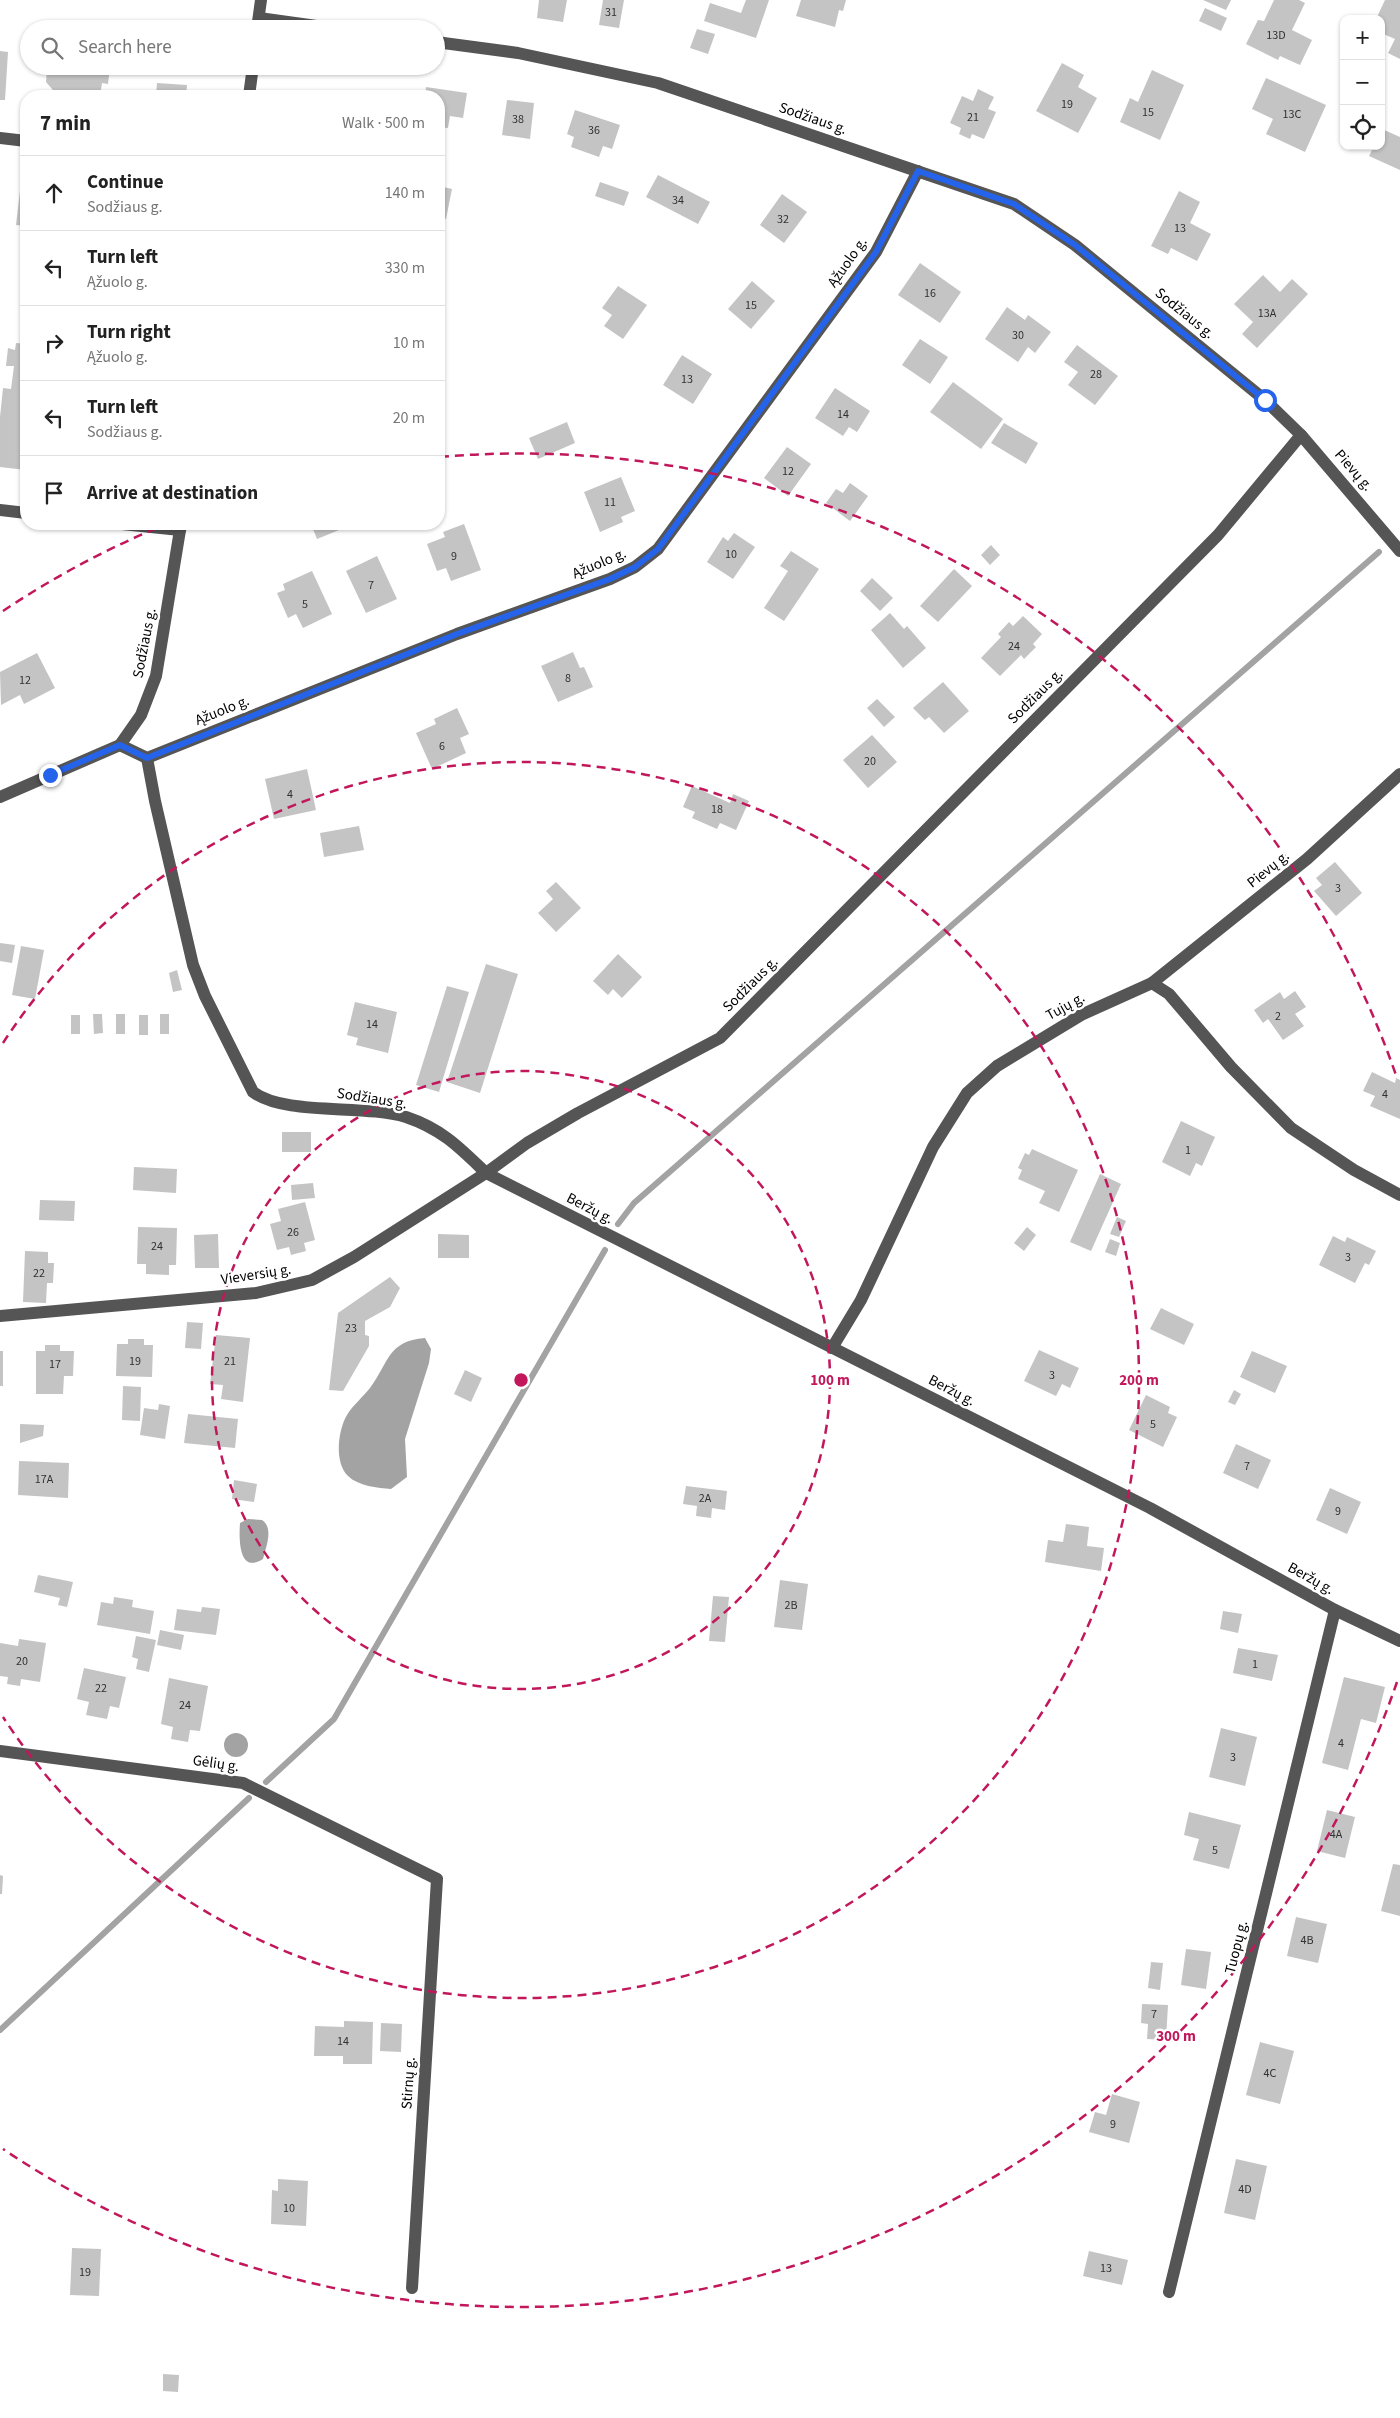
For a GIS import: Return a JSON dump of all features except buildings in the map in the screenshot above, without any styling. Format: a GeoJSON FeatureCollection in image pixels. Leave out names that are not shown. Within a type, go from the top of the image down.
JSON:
{"type":"FeatureCollection","features":[{"type":"Feature","properties":{"kind":"street"},"geometry":{"type":"LineString","coordinates":[[258,20],[261,0]]}},
{"type":"Feature","properties":{"kind":"street","name":"Sodžiaus g."},"geometry":{"type":"LineString","coordinates":[[147,758],[155,801],[193,965],[205,996],[253,1092],[263,1100],[284,1105],[354,1109],[405,1117],[448,1137],[486,1173],[527,1143],[578,1113],[720,1038],[1218,535],[1301,435],[1265,400],[1075,245],[1014,204],[658,83],[518,53],[445,43]]}},
{"type":"Feature","properties":{"kind":"street"},"geometry":{"type":"LineString","coordinates":[[250,90],[252,75]]}},
{"type":"Feature","properties":{"kind":"street"},"geometry":{"type":"LineString","coordinates":[[0,138],[20,140]]}},
{"type":"Feature","properties":{"kind":"street","name":"Ąžuolo g."},"geometry":{"type":"LineString","coordinates":[[147,758],[457,634],[610,579],[635,567],[658,549],[876,252],[918,171]]}},
{"type":"Feature","properties":{"kind":"street","name":"Pievų g."},"geometry":{"type":"LineString","coordinates":[[1301,435],[1362,504],[1400,552]]}},
{"type":"Feature","properties":{"kind":"street"},"geometry":{"type":"LineString","coordinates":[[0,510],[20,512]]}},
{"type":"Feature","properties":{"kind":"street","name":"Sodžiaus g."},"geometry":{"type":"LineString","coordinates":[[120,745],[141,714],[156,676],[180,530]]}},
{"type":"Feature","properties":{"kind":"street"},"geometry":{"type":"LineString","coordinates":[[0,797],[120,745],[147,758]]}},
{"type":"Feature","properties":{"kind":"street","name":"Pievų g."},"geometry":{"type":"LineString","coordinates":[[1152,983],[1307,859],[1400,774]]}},
{"type":"Feature","properties":{"kind":"street"},"geometry":{"type":"LineString","coordinates":[[1152,983],[1169,994],[1231,1067],[1291,1128],[1354,1170],[1400,1194]]}},
{"type":"Feature","properties":{"kind":"street","name":"Tujų g."},"geometry":{"type":"LineString","coordinates":[[832,1348],[861,1300],[933,1147],[967,1093],[997,1066],[1080,1014],[1152,983]]}},
{"type":"Feature","properties":{"kind":"street","name":"Vieversių g."},"geometry":{"type":"LineString","coordinates":[[0,1316],[256,1293],[312,1280],[354,1257],[486,1173]]}},
{"type":"Feature","properties":{"kind":"street","name":"Beržų g."},"geometry":{"type":"LineString","coordinates":[[486,1173],[1150,1508],[1335,1610],[1400,1641]]}},
{"type":"Feature","properties":{"kind":"street","name":"Tuopų g."},"geometry":{"type":"LineString","coordinates":[[1169,2292],[1335,1610]]}},
{"type":"Feature","properties":{"kind":"street","name":"Gėlių g."},"geometry":{"type":"LineString","coordinates":[[0,1750],[243,1783],[437,1879]]}},
{"type":"Feature","properties":{"kind":"street","name":"Stirnų g."},"geometry":{"type":"LineString","coordinates":[[412,2288],[437,1879]]}},
{"type":"Feature","properties":{"kind":"shaded area"},"geometry":{"type":"Polygon","coordinates":[[[425,1338],[431,1349],[429,1363],[405,1439],[407,1477],[391,1489],[357,1482],[348,1476],[344,1470],[339,1455],[341,1429],[344,1421],[352,1408],[370,1388],[390,1355],[403,1344],[425,1338]]]}},
{"type":"Feature","properties":{"kind":"shaded area"},"geometry":{"type":"Polygon","coordinates":[[[248,1519],[262,1520],[268,1528],[268,1538],[263,1559],[255,1563],[249,1562],[244,1558],[240,1545],[240,1523],[248,1519]]]}},
{"type":"Feature","properties":{"kind":"shaded area"},"geometry":{"type":"Polygon","coordinates":[[[236,1733],[241,1734],[247,1740],[247,1750],[241,1756],[236,1757],[231,1756],[225,1750],[224,1745],[225,1740],[231,1734],[236,1733]]]}},
{"type":"Feature","properties":{"kind":"waterway"},"geometry":{"type":"LineString","coordinates":[[618,1224],[634,1203],[1379,552]]}},
{"type":"Feature","properties":{"kind":"waterway"},"geometry":{"type":"LineString","coordinates":[[266,1782],[334,1719],[605,1250]]}},
{"type":"Feature","properties":{"kind":"waterway"},"geometry":{"type":"LineString","coordinates":[[0,2030],[249,1798]]}},
{"type":"Feature","properties":{"kind":"route"},"geometry":{"type":"LineString","coordinates":[[50,775],[120,745],[147,758],[457,634],[610,579],[635,567],[658,549],[876,252],[918,171],[1014,204],[1075,245],[1265,400]]}}]}
